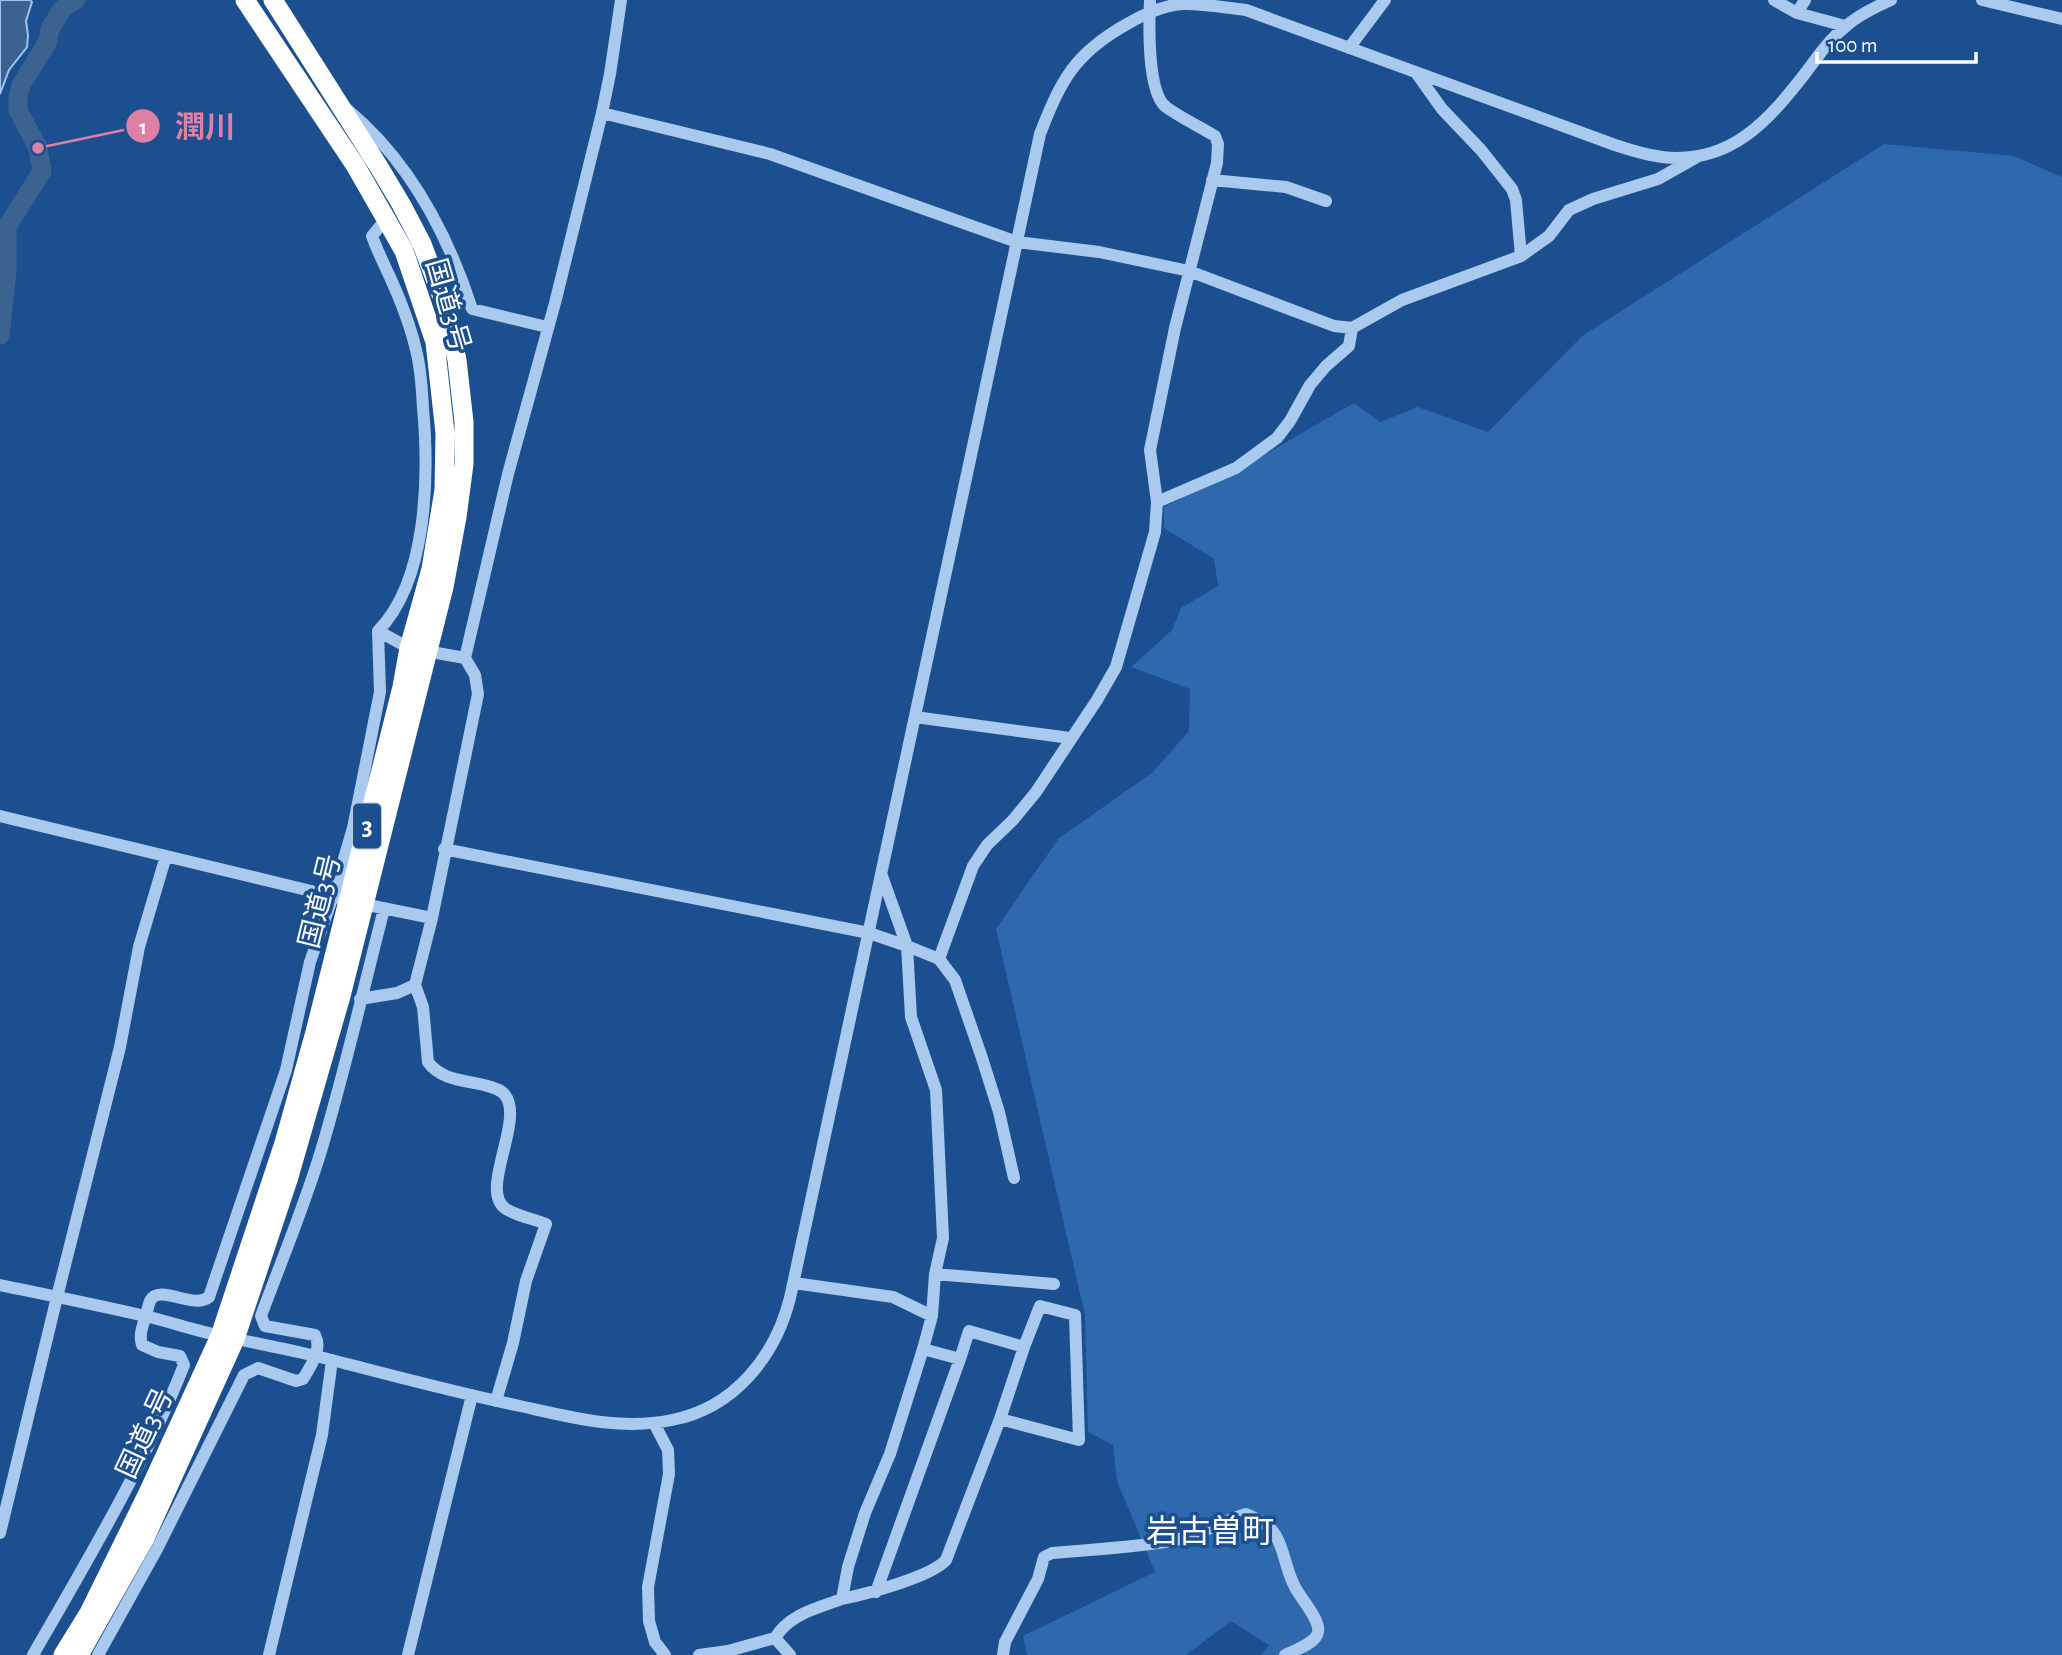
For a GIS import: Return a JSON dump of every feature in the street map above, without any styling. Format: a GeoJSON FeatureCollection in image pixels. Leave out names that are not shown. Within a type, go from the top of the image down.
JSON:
{"type":"FeatureCollection","features":[{"type":"Feature","properties":{"kind":"highway","name":"国道3号"},"geometry":{"type":"LineString","coordinates":[[246,0],[355,164],[404,251],[435,342],[445,433],[444,490],[418,650]]}},
{"type":"Feature","properties":{"kind":"highway","name":"国道3号"},"geometry":{"type":"LineString","coordinates":[[79,1655],[145,1538],[228,1337],[288,1180],[341,996],[348,900],[418,650],[448,566],[464,464],[464,422],[457,360],[445,305],[422,244],[401,204],[273,0]]}},
{"type":"Feature","properties":{"kind":"highway","name":"国道3号"},"geometry":{"type":"LineString","coordinates":[[63,1655],[94,1601],[228,1337]]}},
{"type":"Feature","properties":{"kind":"street"},"geometry":{"type":"LineString","coordinates":[[496,1401],[513,1343],[526,1281],[546,1224],[505,1208],[499,1202],[496,1189],[510,1108],[508,1098],[502,1091],[477,1082],[442,1076],[433,1069],[428,1062],[423,1007],[415,985],[432,918],[444,849],[478,694],[475,675],[465,658],[508,474],[555,303],[602,113],[621,0]]}},
{"type":"Feature","properties":{"kind":"street"},"geometry":{"type":"LineString","coordinates":[[1349,48],[1385,0]]}},
{"type":"Feature","properties":{"kind":"street"},"geometry":{"type":"LineString","coordinates":[[1774,0],[1797,13],[1845,26]]}},
{"type":"Feature","properties":{"kind":"street"},"geometry":{"type":"LineString","coordinates":[[1797,13],[1805,0]]}},
{"type":"Feature","properties":{"kind":"street"},"geometry":{"type":"LineString","coordinates":[[602,113],[771,154],[1017,242],[1099,252],[1189,271],[1334,326],[1352,328],[1402,300],[1521,256],[1549,236],[1569,210],[1593,199],[1658,179],[1700,155],[1730,146],[1766,120],[1820,52],[1845,26],[1891,0]]}},
{"type":"Feature","properties":{"kind":"street"},"geometry":{"type":"LineString","coordinates":[[1982,0],[2062,19]]}},
{"type":"Feature","properties":{"kind":"street"},"geometry":{"type":"LineString","coordinates":[[0,1285],[316,1356],[587,1421],[654,1423],[674,1420],[700,1412],[721,1400],[746,1381],[757,1368],[784,1322],[1040,134],[1054,97],[1080,57],[1098,41],[1150,6],[1182,4],[1246,10],[1624,148],[1662,157],[1700,155]]}},
{"type":"Feature","properties":{"kind":"street"},"geometry":{"type":"LineString","coordinates":[[939,959],[973,866],[987,845],[1013,820],[1036,792],[1116,667],[1155,532],[1157,502],[1150,450],[1175,328],[1217,163],[1218,144],[1215,136],[1166,107],[1158,98],[1152,76],[1150,6]]}},
{"type":"Feature","properties":{"kind":"street"},"geometry":{"type":"LineString","coordinates":[[1417,73],[1442,109],[1481,150],[1512,189],[1516,200],[1521,256]]}},
{"type":"Feature","properties":{"kind":"street"},"geometry":{"type":"LineString","coordinates":[[334,98],[364,123],[416,189],[452,254],[472,309],[547,327]]}},
{"type":"Feature","properties":{"kind":"street"},"geometry":{"type":"LineString","coordinates":[[1212,180],[1286,187],[1326,201]]}},
{"type":"Feature","properties":{"kind":"street"},"geometry":{"type":"LineString","coordinates":[[377,631],[388,621],[408,579],[419,540],[426,490],[425,430],[416,351],[404,308],[372,236],[386,219]]}},
{"type":"Feature","properties":{"kind":"street"},"geometry":{"type":"LineString","coordinates":[[1157,502],[1236,468],[1277,438],[1310,385],[1326,366],[1349,346],[1352,328]]}},
{"type":"Feature","properties":{"kind":"street"},"geometry":{"type":"LineString","coordinates":[[377,631],[418,650],[465,658]]}},
{"type":"Feature","properties":{"kind":"street"},"geometry":{"type":"LineString","coordinates":[[33,1655],[164,1417],[184,1365],[180,1356],[158,1352],[142,1345],[139,1337],[150,1299],[162,1294],[197,1302],[209,1297],[286,1070],[310,962],[348,900],[353,828],[380,691],[377,631]]}},
{"type":"Feature","properties":{"kind":"street"},"geometry":{"type":"LineString","coordinates":[[915,717],[1070,738]]}},
{"type":"Feature","properties":{"kind":"street"},"geometry":{"type":"LineString","coordinates":[[0,817],[384,909],[432,918]]}},
{"type":"Feature","properties":{"kind":"street"},"geometry":{"type":"LineString","coordinates":[[444,849],[869,933],[939,959],[955,980],[982,1058],[999,1112],[1014,1178]]}},
{"type":"Feature","properties":{"kind":"street"},"geometry":{"type":"LineString","coordinates":[[0,1533],[120,1047],[139,947],[166,856]]}},
{"type":"Feature","properties":{"kind":"street"},"geometry":{"type":"LineString","coordinates":[[842,1600],[848,1567],[865,1513],[890,1454],[923,1349],[932,1316],[935,1274],[943,1238],[936,1090],[911,1017],[907,946],[881,875]]}},
{"type":"Feature","properties":{"kind":"street"},"geometry":{"type":"LineString","coordinates":[[98,1655],[157,1549],[244,1375],[258,1368],[296,1381],[303,1379],[316,1356],[316,1335],[265,1326],[261,1316],[320,1153],[384,909]]}},
{"type":"Feature","properties":{"kind":"street"},"geometry":{"type":"LineString","coordinates":[[360,999],[397,993],[415,985]]}},
{"type":"Feature","properties":{"kind":"street"},"geometry":{"type":"LineString","coordinates":[[935,1274],[1054,1283]]}},
{"type":"Feature","properties":{"kind":"street"},"geometry":{"type":"LineString","coordinates":[[794,1283],[893,1297],[932,1316]]}},
{"type":"Feature","properties":{"kind":"street"},"geometry":{"type":"LineString","coordinates":[[699,1655],[728,1651],[775,1638],[779,1631],[798,1615],[876,1592],[937,1567],[946,1560],[1040,1306],[1075,1315],[1079,1440],[1000,1419]]}},
{"type":"Feature","properties":{"kind":"street"},"geometry":{"type":"LineString","coordinates":[[876,1592],[970,1331],[1024,1348]]}},
{"type":"Feature","properties":{"kind":"street"},"geometry":{"type":"LineString","coordinates":[[923,1349],[960,1359]]}},
{"type":"Feature","properties":{"kind":"street"},"geometry":{"type":"LineString","coordinates":[[269,1655],[322,1435],[332,1360]]}},
{"type":"Feature","properties":{"kind":"street"},"geometry":{"type":"LineString","coordinates":[[408,1655],[472,1395]]}},
{"type":"Feature","properties":{"kind":"street"},"geometry":{"type":"LineString","coordinates":[[654,1423],[668,1450],[669,1474],[648,1587],[649,1620],[655,1642],[665,1655]]}},
{"type":"Feature","properties":{"kind":"street"},"geometry":{"type":"LineString","coordinates":[[1003,1655],[1005,1642],[1038,1579],[1044,1557],[1052,1553],[1177,1540],[1211,1530],[1228,1519],[1246,1514],[1263,1522],[1276,1535],[1294,1587],[1319,1627],[1318,1634],[1311,1642],[1285,1655]]}},
{"type":"Feature","properties":{"kind":"street"},"geometry":{"type":"LineString","coordinates":[[775,1638],[790,1655]]}},
{"type":"Feature","properties":{"kind":"shaded area"},"geometry":{"type":"Polygon","coordinates":[[[0,0],[32,2],[26,21],[27,47],[9,70],[0,94],[0,0]]]}},
{"type":"Feature","properties":{"kind":"shaded area"},"geometry":{"type":"Polygon","coordinates":[[[1884,144],[2014,156],[2062,177],[2062,1655],[1261,1655],[1269,1645],[1231,1621],[1186,1655],[1027,1655],[1023,1636],[1155,1572],[1117,1481],[1113,1445],[1088,1432],[1085,1315],[996,929],[1059,838],[1152,773],[1189,731],[1190,689],[1131,667],[1172,630],[1181,608],[1218,586],[1214,559],[1164,528],[1164,507],[1233,473],[1354,403],[1380,422],[1418,407],[1488,432],[1582,336],[1884,144]]]}},
{"type":"Feature","properties":{"kind":"waterway"},"geometry":{"type":"LineString","coordinates":[[0,335],[7,273],[7,227],[42,171],[38,148],[18,110],[18,97],[21,85],[47,43],[50,29],[62,9],[76,0]]}},
{"type":"Feature","properties":{"kind":"place","name":"潤川"},"geometry":{"type":"Point","coordinates":[38,148]}},
{"type":"Feature","properties":{"kind":"district","name":"岩古曽町"},"geometry":{"type":"Point","coordinates":[1210,1531]}}]}
